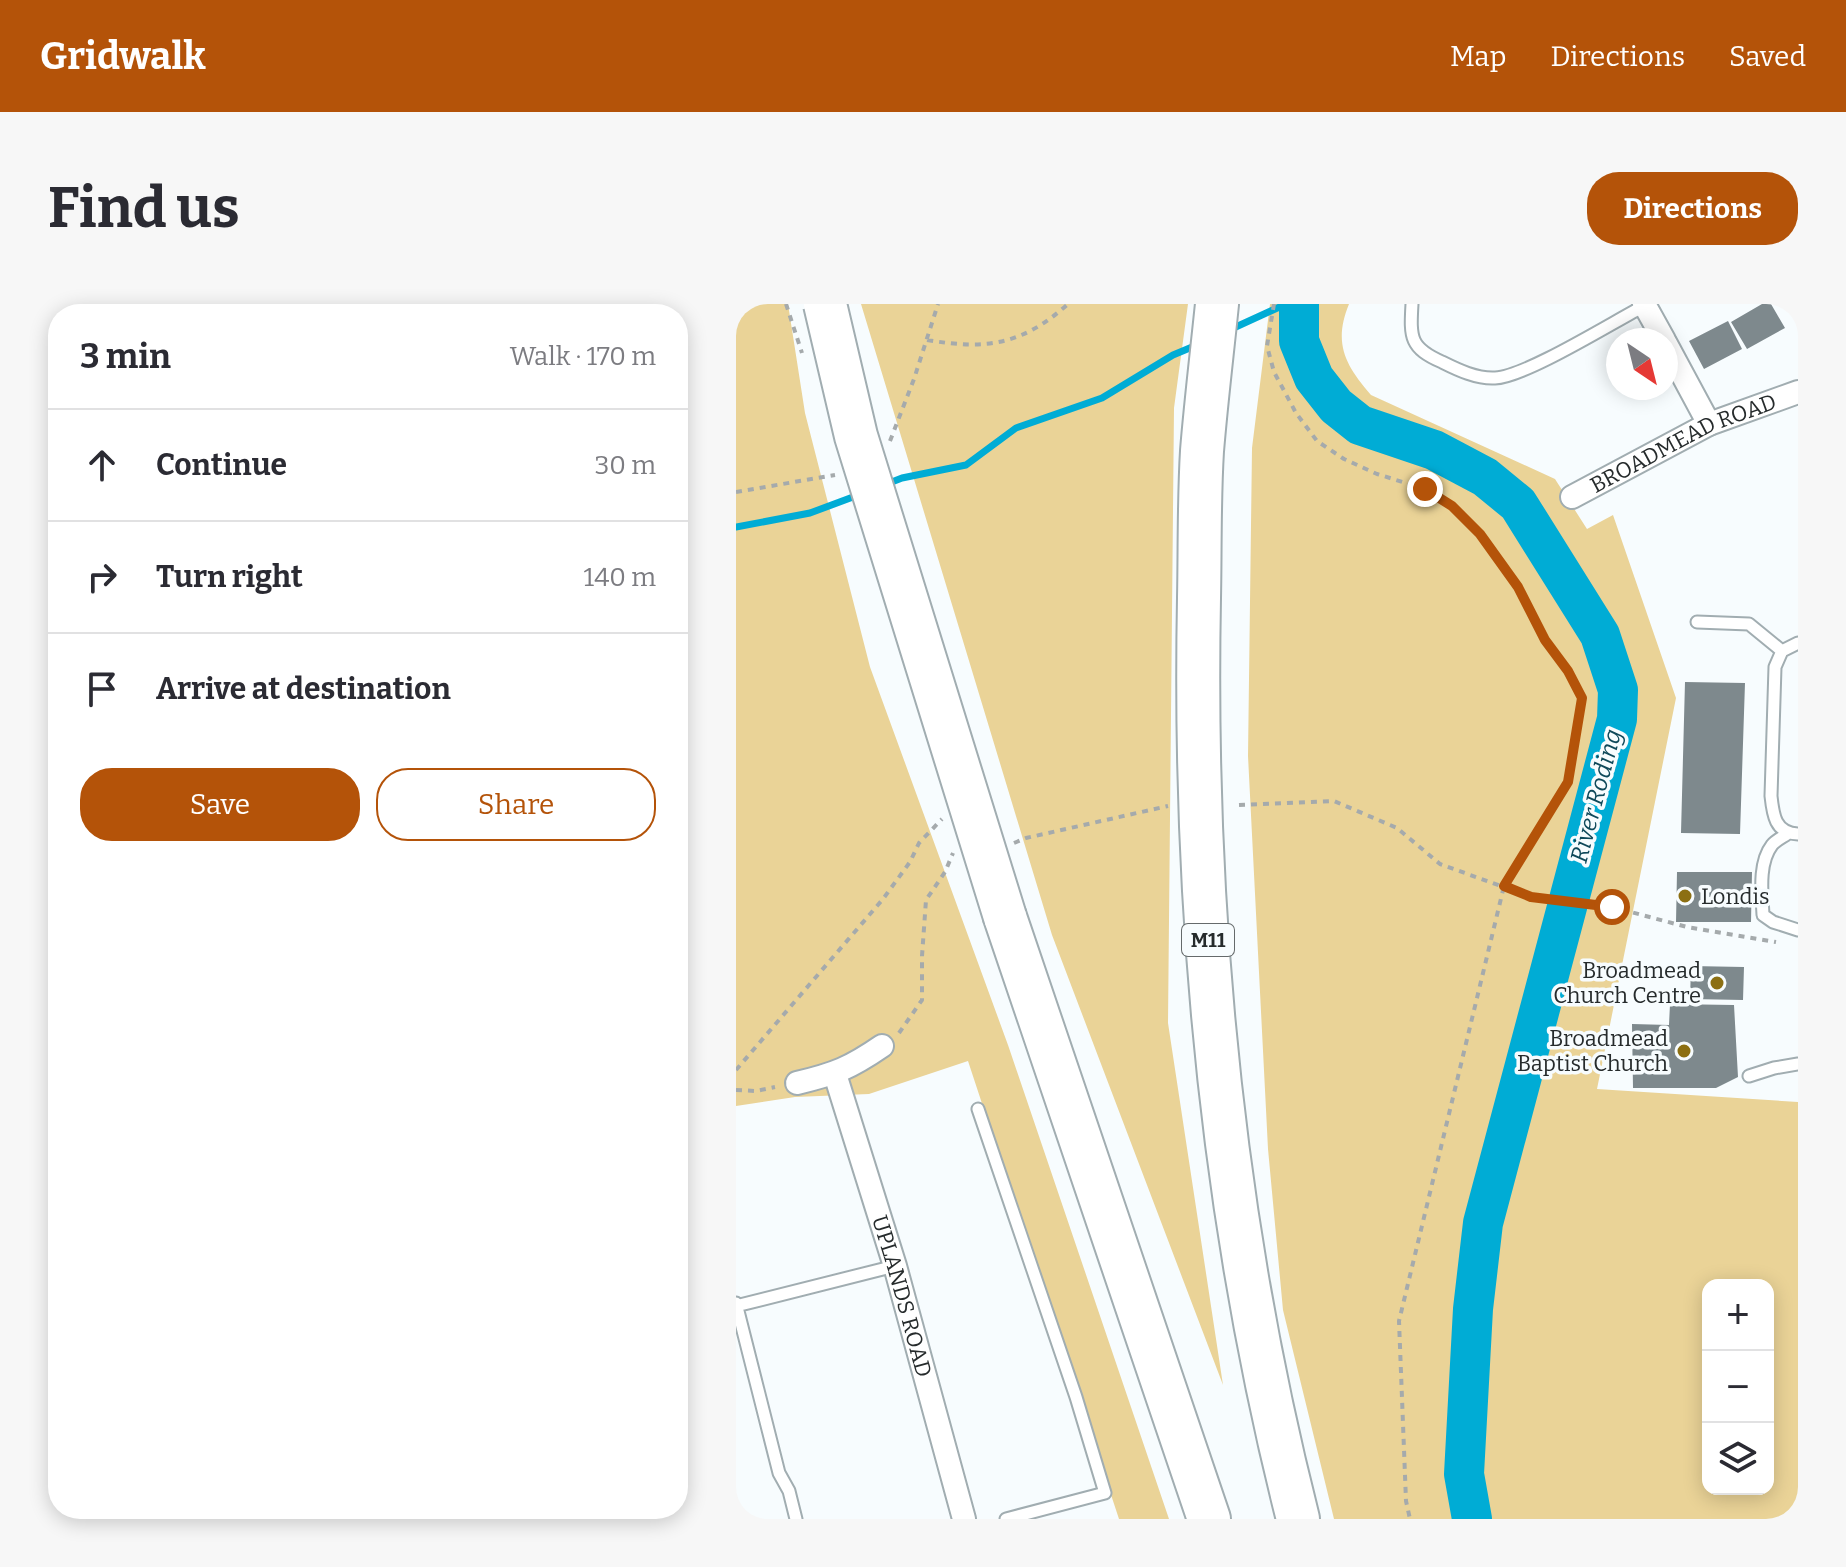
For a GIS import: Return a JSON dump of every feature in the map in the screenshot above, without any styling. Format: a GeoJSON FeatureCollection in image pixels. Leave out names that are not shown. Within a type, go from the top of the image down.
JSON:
{"type":"FeatureCollection","features":[{"type":"Feature","properties":{"kind":"highway"},"geometry":{"type":"LineString","coordinates":[[825,304],[856,436],[1005,917],[1209,1519]]}},
{"type":"Feature","properties":{"kind":"highway","name":"M11"},"geometry":{"type":"LineString","coordinates":[[1215,326],[1202,451],[1198,665],[1203,879],[1222,1098],[1249,1285],[1298,1519]]}},
{"type":"Feature","properties":{"kind":"street"},"geometry":{"type":"LineString","coordinates":[[1644,305],[1657,328]]}},
{"type":"Feature","properties":{"kind":"street"},"geometry":{"type":"LineString","coordinates":[[1678,366],[1709,424]]}},
{"type":"Feature","properties":{"kind":"street","name":"BROADMEAD ROAD"},"geometry":{"type":"LineString","coordinates":[[1572,497],[1709,424],[1798,389]]}},
{"type":"Feature","properties":{"kind":"street"},"geometry":{"type":"LineString","coordinates":[[797,1083],[835,1074],[853,1066],[888,1042]]}},
{"type":"Feature","properties":{"kind":"street","name":"UPLANDS ROAD"},"geometry":{"type":"LineString","coordinates":[[835,1074],[895,1266],[964,1519]]}},
{"type":"Feature","properties":{"kind":"lane"},"geometry":{"type":"LineString","coordinates":[[1412,304],[1415,346],[1423,354],[1466,373],[1490,379],[1521,370],[1644,305]]}},
{"type":"Feature","properties":{"kind":"lane"},"geometry":{"type":"LineString","coordinates":[[1697,622],[1749,624],[1782,651]]}},
{"type":"Feature","properties":{"kind":"lane"},"geometry":{"type":"LineString","coordinates":[[1793,834],[1779,826],[1773,816],[1771,796],[1775,667],[1782,651],[1798,643]]}},
{"type":"Feature","properties":{"kind":"lane"},"geometry":{"type":"LineString","coordinates":[[1793,834],[1772,845],[1764,864],[1763,915],[1773,922],[1798,930]]}},
{"type":"Feature","properties":{"kind":"lane"},"geometry":{"type":"LineString","coordinates":[[1749,1076],[1798,1064]]}},
{"type":"Feature","properties":{"kind":"lane"},"geometry":{"type":"LineString","coordinates":[[978,1109],[1071,1382],[1105,1493],[1006,1519]]}},
{"type":"Feature","properties":{"kind":"lane"},"geometry":{"type":"LineString","coordinates":[[796,1519],[789,1491],[779,1473],[736,1305],[895,1266]]}},
{"type":"Feature","properties":{"kind":"path"},"geometry":{"type":"LineString","coordinates":[[890,442],[938,304]]}},
{"type":"Feature","properties":{"kind":"path"},"geometry":{"type":"LineString","coordinates":[[927,340],[957,345],[1008,342],[1046,324],[1068,304]]}},
{"type":"Feature","properties":{"kind":"path"},"geometry":{"type":"LineString","coordinates":[[1274,304],[1267,346],[1274,372],[1296,413],[1317,441],[1344,459],[1377,474],[1425,489],[1452,506],[1480,534],[1518,587],[1545,640],[1568,671],[1582,698],[1568,782],[1504,886],[1399,1321],[1406,1501],[1410,1519]]}},
{"type":"Feature","properties":{"kind":"path"},"geometry":{"type":"LineString","coordinates":[[736,492],[842,473]]}},
{"type":"Feature","properties":{"kind":"path"},"geometry":{"type":"LineString","coordinates":[[1239,805],[1334,801],[1397,828],[1440,864],[1531,897],[1612,907],[1687,927],[1786,942]]}},
{"type":"Feature","properties":{"kind":"path"},"geometry":{"type":"LineString","coordinates":[[1012,844],[1026,838],[1171,805]]}},
{"type":"Feature","properties":{"kind":"path"},"geometry":{"type":"LineString","coordinates":[[736,1070],[883,899],[910,862],[919,843],[937,822],[946,817]]}},
{"type":"Feature","properties":{"kind":"path"},"geometry":{"type":"LineString","coordinates":[[888,1042],[918,1009],[922,1000],[926,900],[945,872],[958,866]]}},
{"type":"Feature","properties":{"kind":"path"},"geometry":{"type":"LineString","coordinates":[[736,1090],[756,1091],[797,1083]]}},
{"type":"Feature","properties":{"kind":"shaded area"},"geometry":{"type":"Polygon","coordinates":[[[736,304],[788,304],[805,413],[870,667],[1008,1045],[1169,1519],[1119,1519],[968,1061],[869,1094],[795,1097],[736,1106],[736,304]]]}},
{"type":"Feature","properties":{"kind":"shaded area"},"geometry":{"type":"Polygon","coordinates":[[[861,304],[1188,304],[1174,408],[1168,1023],[1223,1385],[1052,935],[861,304]]]}},
{"type":"Feature","properties":{"kind":"shaded area"},"geometry":{"type":"Polygon","coordinates":[[[1270,304],[1349,304],[1342,330],[1344,353],[1354,374],[1371,395],[1555,479],[1587,529],[1613,515],[1676,698],[1597,1089],[1798,1102],[1798,1519],[1334,1519],[1283,1310],[1268,1149],[1248,756],[1252,448],[1270,304]]]}},
{"type":"Feature","properties":{"kind":"building"},"geometry":{"type":"Polygon","coordinates":[[[1762,304],[1771,304],[1785,328],[1747,349],[1731,322],[1762,304]]]}},
{"type":"Feature","properties":{"kind":"building"},"geometry":{"type":"Polygon","coordinates":[[[1728,321],[1742,349],[1704,369],[1689,341],[1728,321]]]}},
{"type":"Feature","properties":{"kind":"building"},"geometry":{"type":"Polygon","coordinates":[[[1685,682],[1745,683],[1740,834],[1681,833],[1685,682]]]}},
{"type":"Feature","properties":{"kind":"building"},"geometry":{"type":"Polygon","coordinates":[[[1677,872],[1752,872],[1751,922],[1676,922],[1677,872]]]}},
{"type":"Feature","properties":{"kind":"building","name":"Broadmead Church Centre"},"geometry":{"type":"Polygon","coordinates":[[[1691,966],[1744,967],[1743,1000],[1690,999],[1691,966]]]}},
{"type":"Feature","properties":{"kind":"building","name":"Broadmead Baptist Church"},"geometry":{"type":"Polygon","coordinates":[[[1670,1004],[1734,1005],[1738,1077],[1716,1088],[1633,1088],[1632,1024],[1669,1025],[1670,1004]]]}},
{"type":"Feature","properties":{"kind":"waterway"},"geometry":{"type":"LineString","coordinates":[[1227,331],[1286,304]]}},
{"type":"Feature","properties":{"kind":"waterway","name":"River Roding"},"geometry":{"type":"LineString","coordinates":[[1299,304],[1299,341],[1314,378],[1336,406],[1360,425],[1434,450],[1485,477],[1518,504],[1600,635],[1618,690],[1617,719],[1483,1223],[1473,1309],[1464,1474],[1472,1519]]}},
{"type":"Feature","properties":{"kind":"waterway"},"geometry":{"type":"LineString","coordinates":[[884,485],[902,478],[966,465],[1016,428],[1102,398],[1173,355],[1197,345]]}},
{"type":"Feature","properties":{"kind":"waterway"},"geometry":{"type":"LineString","coordinates":[[736,527],[810,513],[861,494]]}},
{"type":"Feature","properties":{"kind":"place","name":"Londis"},"geometry":{"type":"Point","coordinates":[1685,896]}},
{"type":"Feature","properties":{"kind":"place","name":"Broadmead Church Centre"},"geometry":{"type":"Point","coordinates":[1717,983]}},
{"type":"Feature","properties":{"kind":"place","name":"Broadmead Baptist Church"},"geometry":{"type":"Point","coordinates":[1684,1051]}},
{"type":"Feature","properties":{"kind":"route"},"geometry":{"type":"LineString","coordinates":[[1425,489],[1452,506],[1480,534],[1518,587],[1545,640],[1568,671],[1582,698],[1568,782],[1504,886],[1531,897],[1612,907]]}}]}
